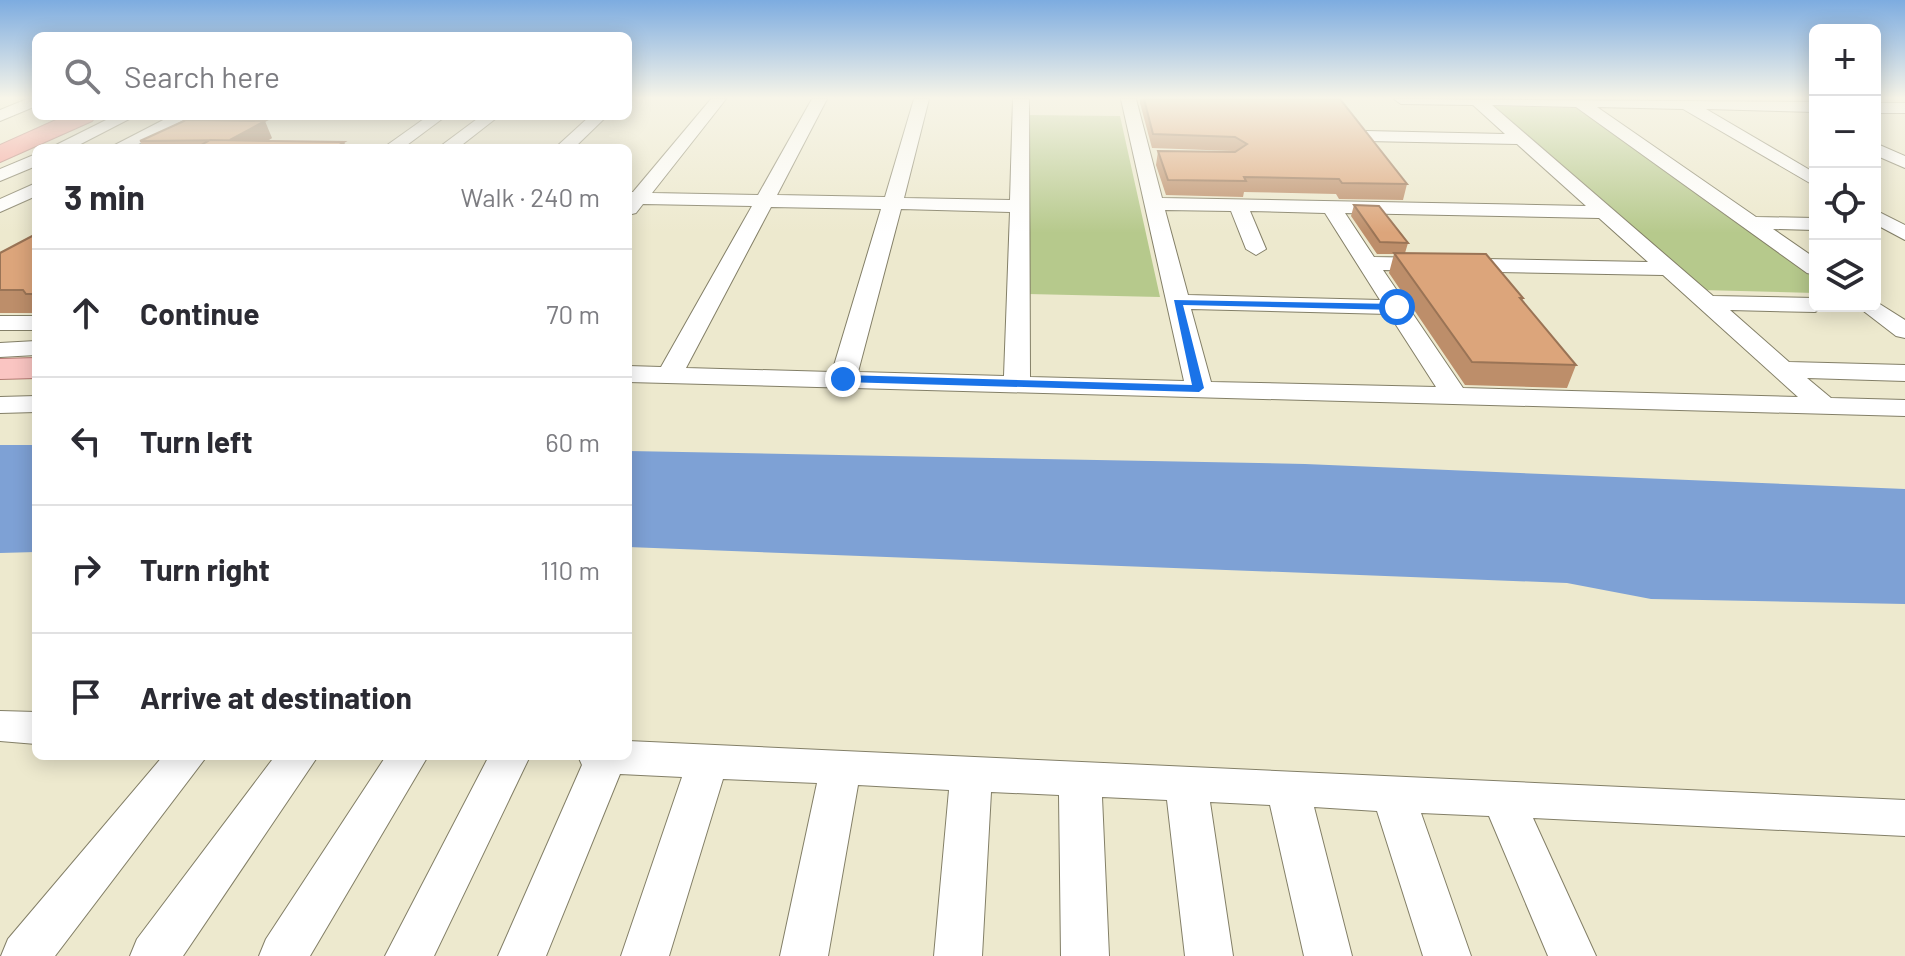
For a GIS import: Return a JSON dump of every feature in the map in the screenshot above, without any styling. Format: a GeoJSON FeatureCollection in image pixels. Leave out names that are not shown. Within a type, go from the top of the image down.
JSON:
{"type":"FeatureCollection","features":[{"type":"Feature","properties":{"kind":"highway"},"geometry":{"type":"LineString","coordinates":[[0,154],[23,144]]}},
{"type":"Feature","properties":{"kind":"highway"},"geometry":{"type":"LineString","coordinates":[[0,167],[32,152]]}},
{"type":"Feature","properties":{"kind":"main road"},"geometry":{"type":"LineString","coordinates":[[0,369],[32,368]]}},
{"type":"Feature","properties":{"kind":"main road"},"geometry":{"type":"LineString","coordinates":[[0,382],[32,381]]}},
{"type":"Feature","properties":{"kind":"street"},"geometry":{"type":"LineString","coordinates":[[632,202],[681,144]]}},
{"type":"Feature","properties":{"kind":"street"},"geometry":{"type":"LineString","coordinates":[[670,374],[796,144]]}},
{"type":"Feature","properties":{"kind":"street"},"geometry":{"type":"LineString","coordinates":[[843,379],[909,144]]}},
{"type":"Feature","properties":{"kind":"street"},"geometry":{"type":"LineString","coordinates":[[1017,384],[1021,144]]}},
{"type":"Feature","properties":{"kind":"street"},"geometry":{"type":"LineString","coordinates":[[1145,144],[1150,156],[1154,204],[1199,388]]}},
{"type":"Feature","properties":{"kind":"street"},"geometry":{"type":"LineString","coordinates":[[1373,144],[1386,160]]}},
{"type":"Feature","properties":{"kind":"street"},"geometry":{"type":"LineString","coordinates":[[1527,144],[1823,405]]}},
{"type":"Feature","properties":{"kind":"street"},"geometry":{"type":"LineString","coordinates":[[1637,144],[1809,264]]}},
{"type":"Feature","properties":{"kind":"street"},"geometry":{"type":"LineString","coordinates":[[1752,144],[1809,177]]}},
{"type":"Feature","properties":{"kind":"street"},"geometry":{"type":"LineString","coordinates":[[1881,151],[1905,163]]}},
{"type":"Feature","properties":{"kind":"street"},"geometry":{"type":"LineString","coordinates":[[0,176],[32,161]]}},
{"type":"Feature","properties":{"kind":"street"},"geometry":{"type":"LineString","coordinates":[[1405,185],[1424,209]]}},
{"type":"Feature","properties":{"kind":"street"},"geometry":{"type":"LineString","coordinates":[[0,206],[32,191]]}},
{"type":"Feature","properties":{"kind":"street"},"geometry":{"type":"LineString","coordinates":[[632,202],[1020,206]]}},
{"type":"Feature","properties":{"kind":"street"},"geometry":{"type":"LineString","coordinates":[[1154,204],[1605,212]]}},
{"type":"Feature","properties":{"kind":"street"},"geometry":{"type":"LineString","coordinates":[[1238,205],[1256,249]]}},
{"type":"Feature","properties":{"kind":"street"},"geometry":{"type":"LineString","coordinates":[[1331,207],[1455,396]]}},
{"type":"Feature","properties":{"kind":"street"},"geometry":{"type":"LineString","coordinates":[[1750,223],[1809,224]]}},
{"type":"Feature","properties":{"kind":"street"},"geometry":{"type":"LineString","coordinates":[[1368,263],[1669,269]]}},
{"type":"Feature","properties":{"kind":"street"},"geometry":{"type":"LineString","coordinates":[[1177,302],[1397,307]]}},
{"type":"Feature","properties":{"kind":"street"},"geometry":{"type":"LineString","coordinates":[[1707,303],[1809,305]]}},
{"type":"Feature","properties":{"kind":"street"},"geometry":{"type":"LineString","coordinates":[[1878,312],[1905,331]]}},
{"type":"Feature","properties":{"kind":"street"},"geometry":{"type":"LineString","coordinates":[[0,323],[32,323]]}},
{"type":"Feature","properties":{"kind":"street"},"geometry":{"type":"LineString","coordinates":[[0,350],[32,348]]}},
{"type":"Feature","properties":{"kind":"street"},"geometry":{"type":"LineString","coordinates":[[1782,369],[1905,373]]}},
{"type":"Feature","properties":{"kind":"street"},"geometry":{"type":"LineString","coordinates":[[632,374],[1905,408]]}},
{"type":"Feature","properties":{"kind":"street"},"geometry":{"type":"LineString","coordinates":[[0,405],[32,404]]}},
{"type":"Feature","properties":{"kind":"street"},"geometry":{"type":"LineString","coordinates":[[0,726],[32,728]]}},
{"type":"Feature","properties":{"kind":"street"},"geometry":{"type":"LineString","coordinates":[[632,757],[1503,799],[1902,822]]}},
{"type":"Feature","properties":{"kind":"street"},"geometry":{"type":"LineString","coordinates":[[25,956],[184,760]]}},
{"type":"Feature","properties":{"kind":"street"},"geometry":{"type":"LineString","coordinates":[[154,956],[295,760]]}},
{"type":"Feature","properties":{"kind":"street"},"geometry":{"type":"LineString","coordinates":[[283,956],[406,760]]}},
{"type":"Feature","properties":{"kind":"street"},"geometry":{"type":"LineString","coordinates":[[409,956],[508,760]]}},
{"type":"Feature","properties":{"kind":"street"},"geometry":{"type":"LineString","coordinates":[[522,956],[605,760]]}},
{"type":"Feature","properties":{"kind":"street"},"geometry":{"type":"LineString","coordinates":[[645,956],[708,761]]}},
{"type":"Feature","properties":{"kind":"street"},"geometry":{"type":"LineString","coordinates":[[804,956],[841,767]]}},
{"type":"Feature","properties":{"kind":"street"},"geometry":{"type":"LineString","coordinates":[[958,956],[971,774]]}},
{"type":"Feature","properties":{"kind":"street"},"geometry":{"type":"LineString","coordinates":[[1080,779],[1085,956]]}},
{"type":"Feature","properties":{"kind":"street"},"geometry":{"type":"LineString","coordinates":[[1186,784],[1209,956]]}},
{"type":"Feature","properties":{"kind":"street"},"geometry":{"type":"LineString","coordinates":[[1288,789],[1328,956]]}},
{"type":"Feature","properties":{"kind":"street"},"geometry":{"type":"LineString","coordinates":[[1393,794],[1447,956]]}},
{"type":"Feature","properties":{"kind":"street"},"geometry":{"type":"LineString","coordinates":[[1503,799],[1572,956]]}},
{"type":"Feature","properties":{"kind":"green space"},"geometry":{"type":"Polygon","coordinates":[[[1029,144],[1126,144],[1160,297],[1028,294],[1029,144]]]}},
{"type":"Feature","properties":{"kind":"green space"},"geometry":{"type":"Polygon","coordinates":[[[1532,144],[1628,144],[1809,275],[1809,293],[1701,290],[1532,144]]]}},
{"type":"Feature","properties":{"kind":"water"},"geometry":{"type":"Polygon","coordinates":[[[0,445],[32,445],[32,552],[0,553],[0,445]]]}},
{"type":"Feature","properties":{"kind":"water"},"geometry":{"type":"Polygon","coordinates":[[[632,451],[1305,464],[1905,489],[1905,604],[1651,599],[1567,583],[632,547],[632,451]]]}},
{"type":"Feature","properties":{"kind":"building"},"geometry":{"type":"Polygon","coordinates":[[[204,144],[341,144],[341,144],[204,144]]]}},
{"type":"Feature","properties":{"kind":"building"},"geometry":{"type":"Polygon","coordinates":[[[1247,144],[1375,144],[1407,184],[1244,177],[1246,181],[1168,180],[1158,151],[1235,152],[1247,144]]]}},
{"type":"Feature","properties":{"kind":"building"},"geometry":{"type":"Polygon","coordinates":[[[1354,205],[1379,206],[1408,243],[1380,242],[1354,205]]]}},
{"type":"Feature","properties":{"kind":"building"},"geometry":{"type":"Polygon","coordinates":[[[32,236],[32,294],[26,294],[23,290],[0,290],[0,253],[32,236]]]}},
{"type":"Feature","properties":{"kind":"building"},"geometry":{"type":"Polygon","coordinates":[[[1394,253],[1486,254],[1576,365],[1472,362],[1394,253]]]}},
{"type":"Feature","properties":{"kind":"route"},"geometry":{"type":"LineString","coordinates":[[843,379],[1199,388],[1177,302],[1397,307]]}}]}
